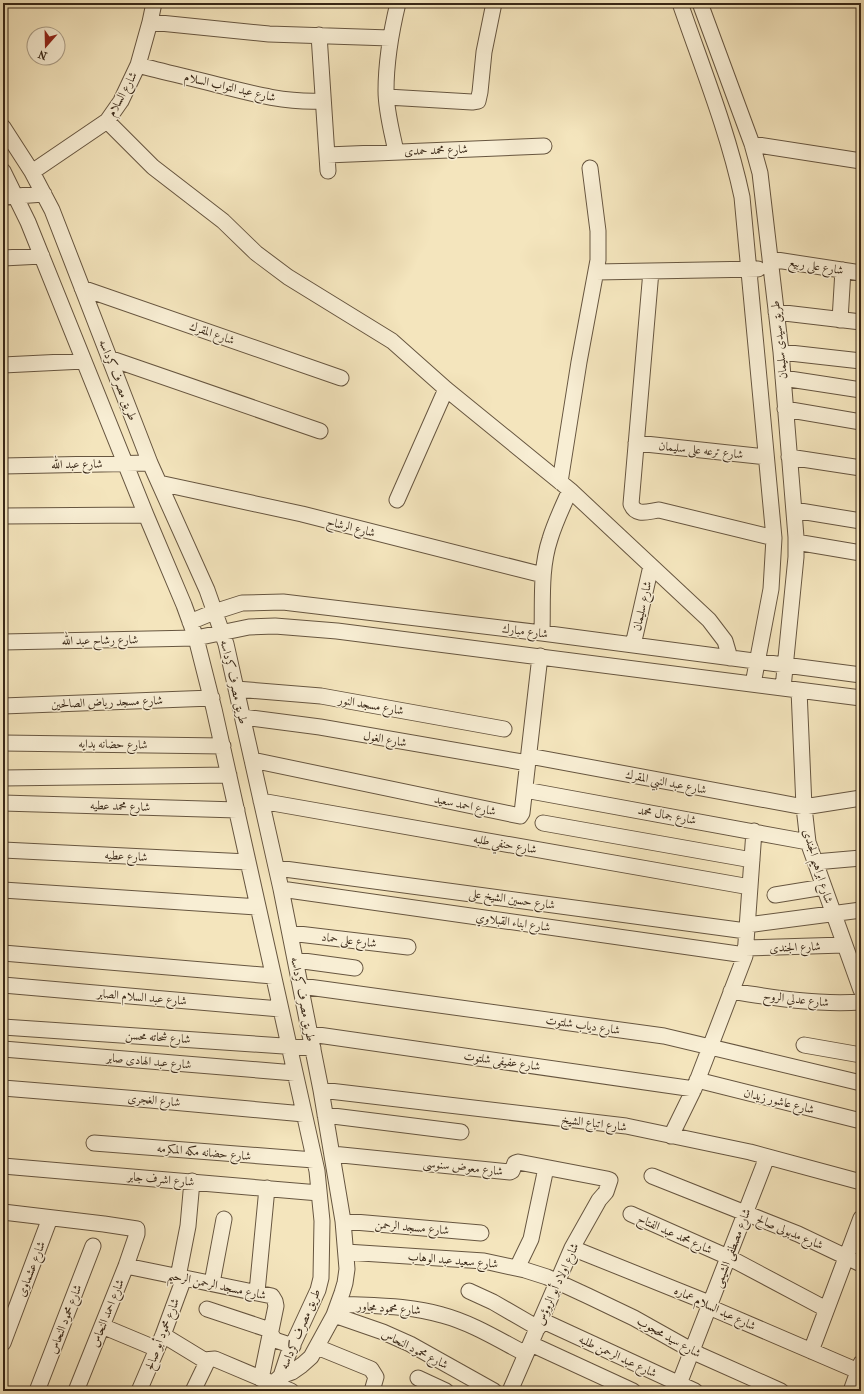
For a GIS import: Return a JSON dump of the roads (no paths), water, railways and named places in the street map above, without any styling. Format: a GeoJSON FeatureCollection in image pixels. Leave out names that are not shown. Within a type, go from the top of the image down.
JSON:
{"type":"FeatureCollection","features":[{"type":"Feature","properties":{"kind":"street","name":"شارع السلام"},"geometry":{"type":"LineString","coordinates":[[32,172],[107,121],[120,101],[138,65],[154,3]]}},
{"type":"Feature","properties":{"kind":"street"},"geometry":{"type":"LineString","coordinates":[[396,152],[387,97],[390,38],[398,3]]}},
{"type":"Feature","properties":{"kind":"street"},"geometry":{"type":"LineString","coordinates":[[387,97],[472,102],[478,101],[484,52],[494,3]]}},
{"type":"Feature","properties":{"kind":"street","name":"طريق سيدى سليمان"},"geometry":{"type":"LineString","coordinates":[[680,3],[720,115],[736,168],[742,197],[774,538],[771,588],[753,684]]}},
{"type":"Feature","properties":{"kind":"street","name":"طريق سيدى سليمان"},"geometry":{"type":"LineString","coordinates":[[700,3],[752,144],[760,173],[781,352],[796,542],[796,557],[783,688]]}},
{"type":"Feature","properties":{"kind":"street"},"geometry":{"type":"LineString","coordinates":[[150,22],[269,34],[390,38]]}},
{"type":"Feature","properties":{"kind":"street"},"geometry":{"type":"LineString","coordinates":[[319,35],[328,171]]}},
{"type":"Feature","properties":{"kind":"street","name":"شارع عبد التواب السلام"},"geometry":{"type":"LineString","coordinates":[[138,65],[254,95],[304,102],[324,101]]}},
{"type":"Feature","properties":{"kind":"street"},"geometry":{"type":"LineString","coordinates":[[707,82],[726,75]]}},
{"type":"Feature","properties":{"kind":"street"},"geometry":{"type":"LineString","coordinates":[[720,115],[738,106]]}},
{"type":"Feature","properties":{"kind":"street"},"geometry":{"type":"LineString","coordinates":[[107,121],[153,166],[223,221],[256,253],[288,277],[392,341],[446,388],[565,486],[715,627],[725,641],[730,658]]}},
{"type":"Feature","properties":{"kind":"street","name":"طريق مصرف كرداسه"},"geometry":{"type":"LineString","coordinates":[[3,127],[32,172],[52,210],[150,463],[207,590],[222,632],[277,868],[321,1090],[343,1221],[347,1270],[342,1293],[336,1310],[311,1357],[292,1372],[270,1382]]}},
{"type":"Feature","properties":{"kind":"street"},"geometry":{"type":"LineString","coordinates":[[752,144],[861,161]]}},
{"type":"Feature","properties":{"kind":"street","name":"شارع محمد حمدى"},"geometry":{"type":"LineString","coordinates":[[327,155],[544,146]]}},
{"type":"Feature","properties":{"kind":"street"},"geometry":{"type":"LineString","coordinates":[[542,633],[543,575],[550,539],[565,486],[579,362],[598,260],[598,231],[590,168]]}},
{"type":"Feature","properties":{"kind":"street","name":"طريق مصرف كرداسه"},"geometry":{"type":"LineString","coordinates":[[3,171],[9,197],[42,256],[196,638],[212,698],[317,1171],[322,1220],[321,1278],[318,1290],[293,1346],[270,1382]]}},
{"type":"Feature","properties":{"kind":"street"},"geometry":{"type":"LineString","coordinates":[[9,197],[44,194]]}},
{"type":"Feature","properties":{"kind":"street"},"geometry":{"type":"LineString","coordinates":[[3,258],[42,256]]}},
{"type":"Feature","properties":{"kind":"street","name":"شارع على ربيع"},"geometry":{"type":"LineString","coordinates":[[596,272],[749,269],[771,264],[861,273]]}},
{"type":"Feature","properties":{"kind":"street"},"geometry":{"type":"LineString","coordinates":[[840,320],[843,270]]}},
{"type":"Feature","properties":{"kind":"street"},"geometry":{"type":"LineString","coordinates":[[651,271],[631,504],[635,510],[642,512],[659,510],[774,538]]}},
{"type":"Feature","properties":{"kind":"street","name":"شارع المقرك"},"geometry":{"type":"LineString","coordinates":[[82,288],[341,378]]}},
{"type":"Feature","properties":{"kind":"street"},"geometry":{"type":"LineString","coordinates":[[776,312],[861,322]]}},
{"type":"Feature","properties":{"kind":"street"},"geometry":{"type":"LineString","coordinates":[[781,352],[861,361]]}},
{"type":"Feature","properties":{"kind":"street"},"geometry":{"type":"LineString","coordinates":[[109,358],[320,430]]}},
{"type":"Feature","properties":{"kind":"street"},"geometry":{"type":"LineString","coordinates":[[3,366],[84,361]]}},
{"type":"Feature","properties":{"kind":"street"},"geometry":{"type":"LineString","coordinates":[[783,378],[861,390]]}},
{"type":"Feature","properties":{"kind":"street"},"geometry":{"type":"LineString","coordinates":[[397,500],[446,388]]}},
{"type":"Feature","properties":{"kind":"street"},"geometry":{"type":"LineString","coordinates":[[785,409],[861,422]]}},
{"type":"Feature","properties":{"kind":"street","name":"شارع ترعه على سليمان"},"geometry":{"type":"LineString","coordinates":[[636,443],[766,458]]}},
{"type":"Feature","properties":{"kind":"street"},"geometry":{"type":"LineString","coordinates":[[789,457],[861,468]]}},
{"type":"Feature","properties":{"kind":"street","name":"شارع عبد الله"},"geometry":{"type":"LineString","coordinates":[[3,466],[150,463]]}},
{"type":"Feature","properties":{"kind":"street","name":"شارع الرشاح"},"geometry":{"type":"LineString","coordinates":[[159,483],[302,514],[543,575]]}},
{"type":"Feature","properties":{"kind":"street"},"geometry":{"type":"LineString","coordinates":[[794,510],[861,522]]}},
{"type":"Feature","properties":{"kind":"street"},"geometry":{"type":"LineString","coordinates":[[3,516],[146,515]]}},
{"type":"Feature","properties":{"kind":"street"},"geometry":{"type":"LineString","coordinates":[[796,542],[861,553]]}},
{"type":"Feature","properties":{"kind":"street","name":"شارع سليمان"},"geometry":{"type":"LineString","coordinates":[[633,645],[651,566]]}},
{"type":"Feature","properties":{"kind":"street","name":"شارع مبارك"},"geometry":{"type":"LineString","coordinates":[[190,622],[242,603],[283,602],[542,633],[861,675]]}},
{"type":"Feature","properties":{"kind":"street","name":"شارع مبارك"},"geometry":{"type":"LineString","coordinates":[[196,638],[249,627],[275,626],[336,631],[503,651],[861,698]]}},
{"type":"Feature","properties":{"kind":"street"},"geometry":{"type":"LineString","coordinates":[[503,651],[505,629]]}},
{"type":"Feature","properties":{"kind":"street"},"geometry":{"type":"LineString","coordinates":[[762,633],[788,638]]}},
{"type":"Feature","properties":{"kind":"street","name":"شارع رشاح عبد الله"},"geometry":{"type":"LineString","coordinates":[[3,642],[196,638]]}},
{"type":"Feature","properties":{"kind":"street","name":"شارع احمد سعيد"},"geometry":{"type":"LineString","coordinates":[[252,760],[518,816],[522,813],[540,656]]}},
{"type":"Feature","properties":{"kind":"street","name":"شارع مسجد النور"},"geometry":{"type":"LineString","coordinates":[[236,689],[321,696],[504,729]]}},
{"type":"Feature","properties":{"kind":"street","name":"شارع ابراهيم الجندى"},"geometry":{"type":"LineString","coordinates":[[799,690],[804,807],[808,842],[844,945],[855,959],[861,990]]}},
{"type":"Feature","properties":{"kind":"street","name":"شارع مسجد رياض الصالحين"},"geometry":{"type":"LineString","coordinates":[[3,706],[212,698]]}},
{"type":"Feature","properties":{"kind":"street","name":"شارع الغول"},"geometry":{"type":"LineString","coordinates":[[242,717],[320,727],[528,760]]}},
{"type":"Feature","properties":{"kind":"street","name":"شارع حضانه بدايه"},"geometry":{"type":"LineString","coordinates":[[3,743],[222,746]]}},
{"type":"Feature","properties":{"kind":"street","name":"شارع عبد النبي المقرك"},"geometry":{"type":"LineString","coordinates":[[528,760],[804,807],[861,798]]}},
{"type":"Feature","properties":{"kind":"street"},"geometry":{"type":"LineString","coordinates":[[3,778],[229,775]]}},
{"type":"Feature","properties":{"kind":"street","name":"شارع جمال محمد"},"geometry":{"type":"LineString","coordinates":[[525,790],[808,842]]}},
{"type":"Feature","properties":{"kind":"street","name":"شارع حنفي طلبه"},"geometry":{"type":"LineString","coordinates":[[261,801],[750,887]]}},
{"type":"Feature","properties":{"kind":"street","name":"شارع محمد عطيه"},"geometry":{"type":"LineString","coordinates":[[3,802],[237,810]]}},
{"type":"Feature","properties":{"kind":"street"},"geometry":{"type":"LineString","coordinates":[[543,823],[752,860]]}},
{"type":"Feature","properties":{"kind":"street"},"geometry":{"type":"LineString","coordinates":[[671,1136],[695,1085],[745,951],[754,831]]}},
{"type":"Feature","properties":{"kind":"street","name":"شارع عطيه"},"geometry":{"type":"LineString","coordinates":[[3,850],[248,862]]}},
{"type":"Feature","properties":{"kind":"street"},"geometry":{"type":"LineString","coordinates":[[815,862],[861,858]]}},
{"type":"Feature","properties":{"kind":"street","name":"شارع حسين الشيخ على"},"geometry":{"type":"LineString","coordinates":[[277,868],[747,928],[861,910]]}},
{"type":"Feature","properties":{"kind":"street"},"geometry":{"type":"LineString","coordinates":[[775,895],[824,887]]}},
{"type":"Feature","properties":{"kind":"street"},"geometry":{"type":"LineString","coordinates":[[3,890],[258,907]]}},
{"type":"Feature","properties":{"kind":"street","name":"شارع ابناء القبلاوي"},"geometry":{"type":"LineString","coordinates":[[281,890],[745,951]]}},
{"type":"Feature","properties":{"kind":"street","name":"شارع على حماد"},"geometry":{"type":"LineString","coordinates":[[290,933],[408,947]]}},
{"type":"Feature","properties":{"kind":"street","name":"شارع الجندى"},"geometry":{"type":"LineString","coordinates":[[745,951],[844,945]]}},
{"type":"Feature","properties":{"kind":"street"},"geometry":{"type":"LineString","coordinates":[[3,953],[273,976]]}},
{"type":"Feature","properties":{"kind":"street"},"geometry":{"type":"LineString","coordinates":[[296,960],[355,968]]}},
{"type":"Feature","properties":{"kind":"street","name":"شارع عبد السلام الصابر"},"geometry":{"type":"LineString","coordinates":[[3,985],[280,1009]]}},
{"type":"Feature","properties":{"kind":"street","name":"شارع دياب شلتوت"},"geometry":{"type":"LineString","coordinates":[[301,986],[664,1036],[861,1083]]}},
{"type":"Feature","properties":{"kind":"street","name":"شارع عدلي الروح"},"geometry":{"type":"LineString","coordinates":[[731,991],[838,1003],[861,1002]]}},
{"type":"Feature","properties":{"kind":"street","name":"شارع شحاته محسن"},"geometry":{"type":"LineString","coordinates":[[3,1027],[289,1046],[312,1041]]}},
{"type":"Feature","properties":{"kind":"street","name":"شارع عفيفى شلتوت"},"geometry":{"type":"LineString","coordinates":[[312,1041],[695,1085]]}},
{"type":"Feature","properties":{"kind":"street"},"geometry":{"type":"LineString","coordinates":[[804,1045],[861,1054]]}},
{"type":"Feature","properties":{"kind":"street","name":"شارع عبد الهادى صابر"},"geometry":{"type":"LineString","coordinates":[[3,1049],[295,1073]]}},
{"type":"Feature","properties":{"kind":"street","name":"شارع عاشور زيدان"},"geometry":{"type":"LineString","coordinates":[[695,1085],[861,1121]]}},
{"type":"Feature","properties":{"kind":"street","name":"شارع الغجرى"},"geometry":{"type":"LineString","coordinates":[[3,1088],[304,1114]]}},
{"type":"Feature","properties":{"kind":"street","name":"شارع اتباع الشيخ"},"geometry":{"type":"LineString","coordinates":[[321,1090],[626,1126],[767,1157],[861,1182]]}},
{"type":"Feature","properties":{"kind":"street"},"geometry":{"type":"LineString","coordinates":[[325,1115],[461,1132]]}},
{"type":"Feature","properties":{"kind":"street","name":"شارع حضانه مكه المكرمه"},"geometry":{"type":"LineString","coordinates":[[94,1143],[314,1160]]}},
{"type":"Feature","properties":{"kind":"street","name":"شارع معوض سنوسى"},"geometry":{"type":"LineString","coordinates":[[332,1154],[510,1172],[512,1171],[516,1162],[610,1180]]}},
{"type":"Feature","properties":{"kind":"street","name":"شارع مصطفى الشيمى"},"geometry":{"type":"LineString","coordinates":[[679,1384],[767,1157]]}},
{"type":"Feature","properties":{"kind":"street","name":"شارع اشرف جابر"},"geometry":{"type":"LineString","coordinates":[[3,1166],[319,1193]]}},
{"type":"Feature","properties":{"kind":"street"},"geometry":{"type":"LineString","coordinates":[[517,1268],[531,1239],[546,1168]]}},
{"type":"Feature","properties":{"kind":"street","name":"شارع مدبولى صالح"},"geometry":{"type":"LineString","coordinates":[[652,1176],[798,1234],[861,1264]]}},
{"type":"Feature","properties":{"kind":"street","name":"شارع اولاد أبو الروؤس"},"geometry":{"type":"LineString","coordinates":[[510,1391],[572,1248],[599,1200],[606,1192],[610,1180]]}},
{"type":"Feature","properties":{"kind":"street","name":"شارع محمود أبو صالح"},"geometry":{"type":"LineString","coordinates":[[139,1391],[163,1335],[181,1277],[192,1181]]}},
{"type":"Feature","properties":{"kind":"street"},"geometry":{"type":"LineString","coordinates":[[257,1292],[267,1188]]}},
{"type":"Feature","properties":{"kind":"street"},"geometry":{"type":"LineString","coordinates":[[3,1212],[50,1218]]}},
{"type":"Feature","properties":{"kind":"street","name":"شارع محمد عبد الفتاح"},"geometry":{"type":"LineString","coordinates":[[631,1214],[728,1257],[826,1309]]}},
{"type":"Feature","properties":{"kind":"street","name":"شارع احمد النحاس"},"geometry":{"type":"LineString","coordinates":[[50,1218],[135,1228],[138,1231],[126,1266],[76,1391]]}},
{"type":"Feature","properties":{"kind":"street","name":"شارع عشماوى"},"geometry":{"type":"LineString","coordinates":[[3,1343],[50,1218]]}},
{"type":"Feature","properties":{"kind":"street"},"geometry":{"type":"LineString","coordinates":[[811,1351],[861,1218]]}},
{"type":"Feature","properties":{"kind":"street"},"geometry":{"type":"LineString","coordinates":[[212,1283],[224,1219]]}},
{"type":"Feature","properties":{"kind":"street","name":"شارع مسجد الرحمن"},"geometry":{"type":"LineString","coordinates":[[343,1221],[481,1233]]}},
{"type":"Feature","properties":{"kind":"street","name":"شارع محمود النحاس"},"geometry":{"type":"LineString","coordinates":[[37,1391],[93,1246]]}},
{"type":"Feature","properties":{"kind":"street","name":"شارع عبد السلام عماره"},"geometry":{"type":"LineString","coordinates":[[572,1248],[707,1302],[709,1307],[811,1351],[857,1379]]}},
{"type":"Feature","properties":{"kind":"street","name":"شارع سعيد عبد الوهاب"},"geometry":{"type":"LineString","coordinates":[[346,1252],[484,1261],[517,1268],[557,1282]]}},
{"type":"Feature","properties":{"kind":"street","name":"شارع مسجد الرحمن الرحيم"},"geometry":{"type":"LineString","coordinates":[[126,1266],[272,1296],[276,1306],[270,1334],[270,1382]]}},
{"type":"Feature","properties":{"kind":"street","name":"شارع سيد محجوب"},"geometry":{"type":"LineString","coordinates":[[557,1282],[634,1318],[692,1350],[781,1391]]}},
{"type":"Feature","properties":{"kind":"street","name":"شارع عبد الرحمن طلبه"},"geometry":{"type":"LineString","coordinates":[[469,1291],[539,1324],[695,1391]]}},
{"type":"Feature","properties":{"kind":"street","name":"شارع محمود مجاور"},"geometry":{"type":"LineString","coordinates":[[336,1310],[404,1307],[443,1315],[633,1391]]}},
{"type":"Feature","properties":{"kind":"street"},"geometry":{"type":"LineString","coordinates":[[207,1309],[266,1329],[275,1340],[293,1346]]}},
{"type":"Feature","properties":{"kind":"street","name":"شارع محمود النحاس"},"geometry":{"type":"LineString","coordinates":[[336,1310],[410,1344],[494,1391]]}},
{"type":"Feature","properties":{"kind":"street"},"geometry":{"type":"LineString","coordinates":[[102,1326],[157,1349]]}},
{"type":"Feature","properties":{"kind":"street"},"geometry":{"type":"LineString","coordinates":[[163,1335],[204,1360],[215,1359],[291,1391]]}},
{"type":"Feature","properties":{"kind":"street"},"geometry":{"type":"LineString","coordinates":[[317,1347],[371,1369],[376,1377],[372,1391]]}},
{"type":"Feature","properties":{"kind":"street"},"geometry":{"type":"LineString","coordinates":[[193,1391],[208,1360]]}},
{"type":"Feature","properties":{"kind":"street"},"geometry":{"type":"LineString","coordinates":[[418,1378],[446,1391]]}}]}
